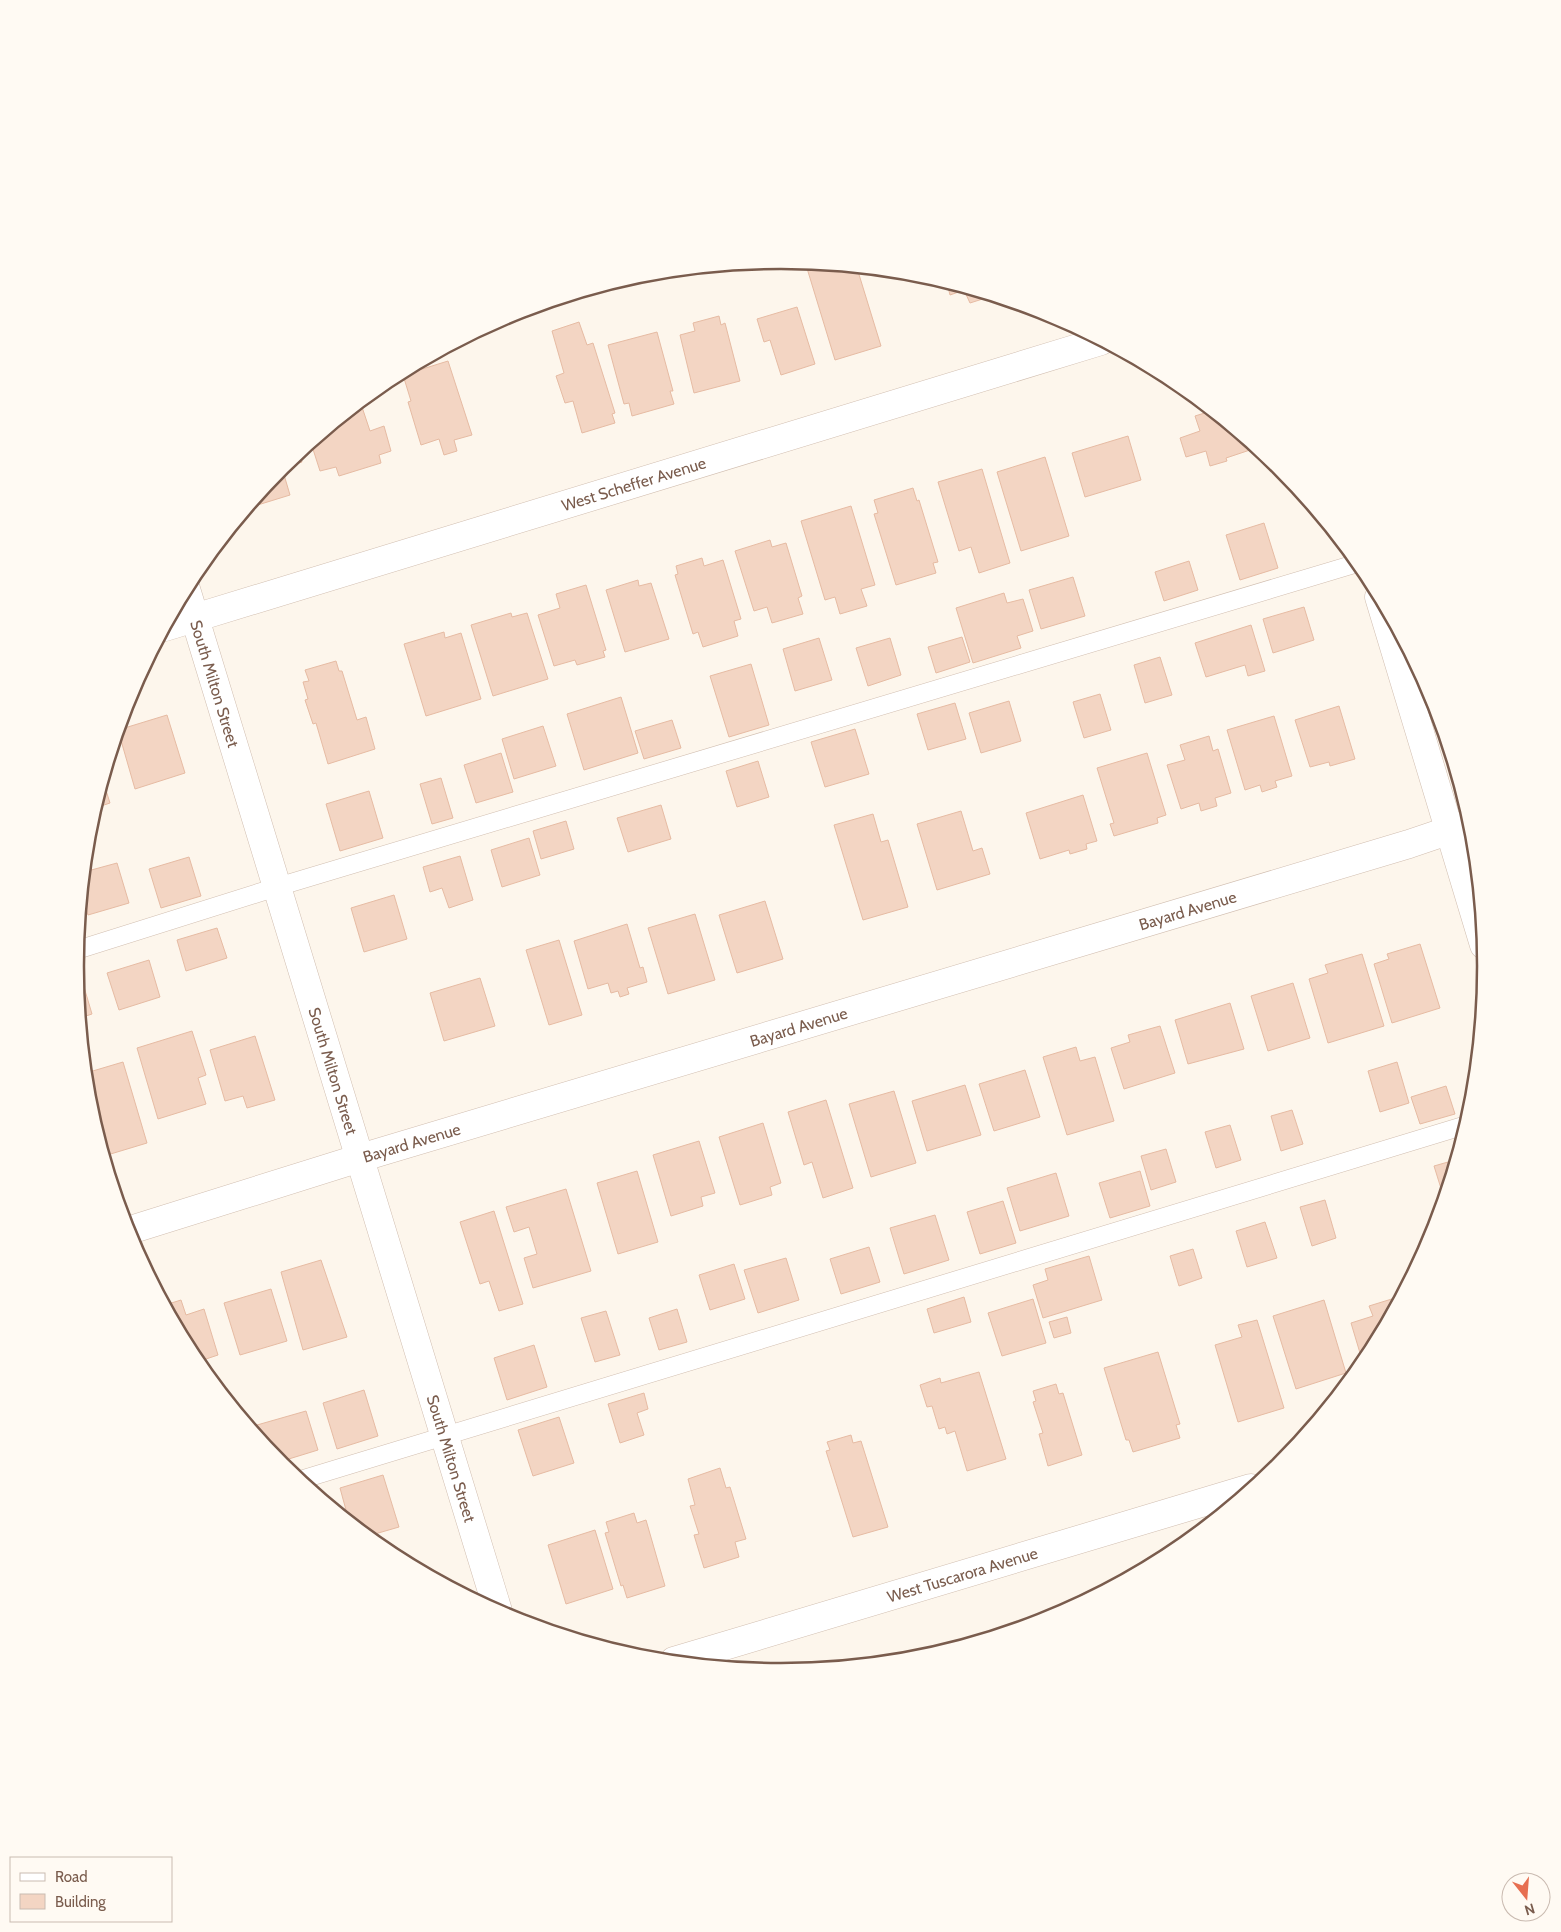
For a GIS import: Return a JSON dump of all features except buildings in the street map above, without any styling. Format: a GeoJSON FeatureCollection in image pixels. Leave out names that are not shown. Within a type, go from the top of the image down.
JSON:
{"type":"FeatureCollection","features":[{"type":"Feature","properties":{"kind":"street","name":"West Scheffer Avenue"},"geometry":{"type":"LineString","coordinates":[[173,625],[1093,343]]}},
{"type":"Feature","properties":{"kind":"street","name":"South Milton Street"},"geometry":{"type":"LineString","coordinates":[[189,599],[495,1601]]}},
{"type":"Feature","properties":{"kind":"street"},"geometry":{"type":"LineString","coordinates":[[1391,632],[1460,827],[1472,888]]}},
{"type":"Feature","properties":{"kind":"street","name":"Bayard Avenue"},"geometry":{"type":"LineString","coordinates":[[135,1228],[360,1158],[1460,827]]}},
{"type":"Feature","properties":{"kind":"street","name":"West Tuscarora Avenue"},"geometry":{"type":"LineString","coordinates":[[688,1657],[1238,1492]]}},
{"type":"Feature","properties":{"kind":"lane"},"geometry":{"type":"LineString","coordinates":[[84,948],[277,887],[1350,565]]}},
{"type":"Feature","properties":{"kind":"lane"},"geometry":{"type":"LineString","coordinates":[[308,1478],[1458,1128]]}}]}
